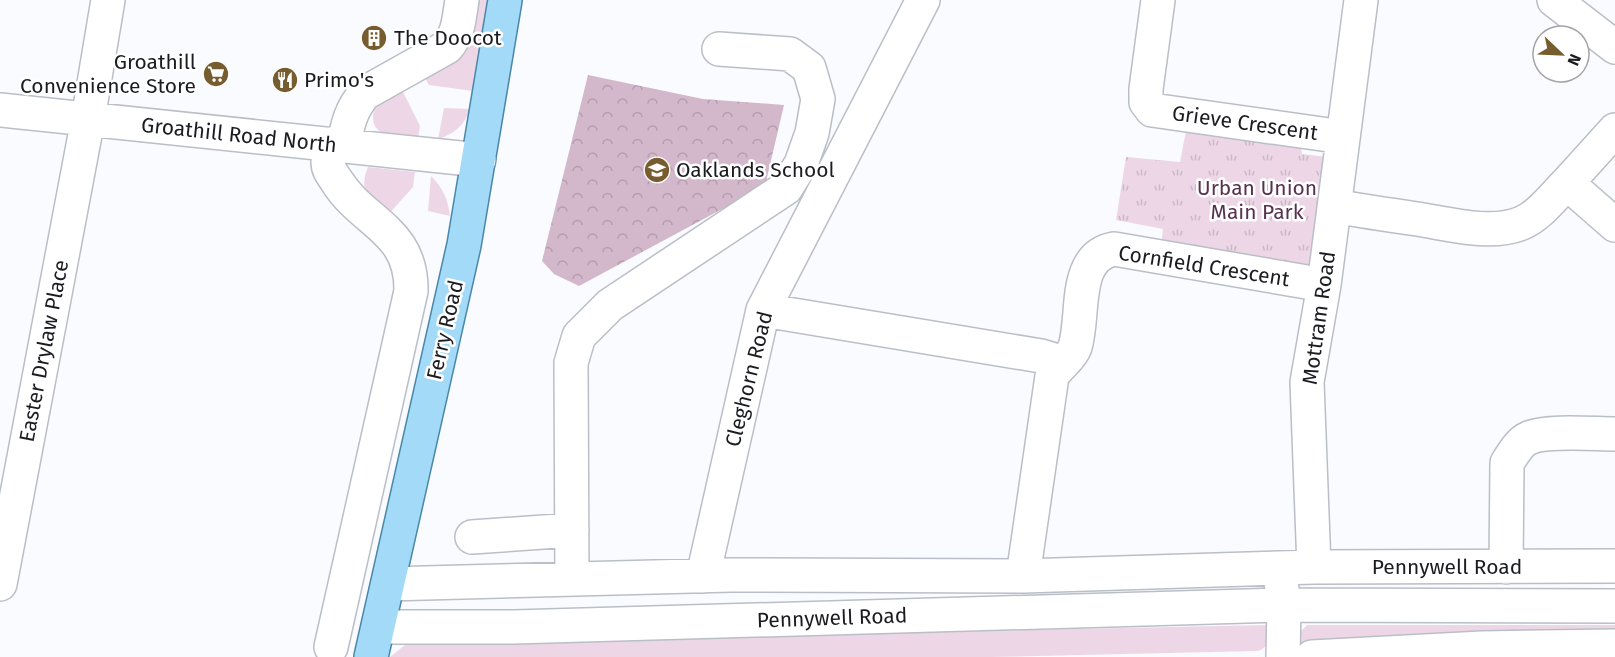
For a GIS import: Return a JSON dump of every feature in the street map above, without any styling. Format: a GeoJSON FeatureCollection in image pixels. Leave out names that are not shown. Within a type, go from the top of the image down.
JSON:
{"type":"FeatureCollection","features":[{"type":"Feature","properties":{"kind":"main road","name":"Ferry Road"},"geometry":{"type":"LineString","coordinates":[[375,642],[464,245],[505,0]]}},
{"type":"Feature","properties":{"kind":"street","name":"Easter Drylaw Place"},"geometry":{"type":"LineString","coordinates":[[0,584],[108,0]]}},
{"type":"Feature","properties":{"kind":"street","name":"Ferry Road"},"geometry":{"type":"LineString","coordinates":[[331,647],[411,291],[411,274],[400,246],[341,189],[328,164],[356,104],[365,93],[447,47],[453,41],[457,33],[462,0]]}},
{"type":"Feature","properties":{"kind":"street","name":"Cleghorn Road"},"geometry":{"type":"LineString","coordinates":[[703,576],[763,310],[922,0]]}},
{"type":"Feature","properties":{"kind":"street","name":"Grieve Crescent"},"geometry":{"type":"LineString","coordinates":[[1158,0],[1146,89],[1146,102],[1152,110],[1343,137]]}},
{"type":"Feature","properties":{"kind":"street","name":"Mottram Road"},"geometry":{"type":"LineString","coordinates":[[1314,567],[1307,382],[1335,206],[1360,0]]}},
{"type":"Feature","properties":{"kind":"street"},"geometry":{"type":"LineString","coordinates":[[1554,0],[1615,47]]}},
{"type":"Feature","properties":{"kind":"street"},"geometry":{"type":"LineString","coordinates":[[572,579],[571,363],[579,336],[610,305],[786,188],[801,164],[812,133],[818,99],[809,68],[790,54],[719,49]]}},
{"type":"Feature","properties":{"kind":"street","name":"Groathill Road North"},"geometry":{"type":"LineString","coordinates":[[0,110],[479,160]]}},
{"type":"Feature","properties":{"kind":"street"},"geometry":{"type":"LineString","coordinates":[[1335,206],[1449,224],[1504,228],[1522,222],[1540,211],[1615,130]]}},
{"type":"Feature","properties":{"kind":"street"},"geometry":{"type":"LineString","coordinates":[[1567,183],[1615,225]]}},
{"type":"Feature","properties":{"kind":"street","name":"Cornfield Crescent"},"geometry":{"type":"LineString","coordinates":[[1023,576],[1052,376],[1058,365],[1067,359],[1074,348],[1087,272],[1092,260],[1104,251],[1114,249],[1324,285]]}},
{"type":"Feature","properties":{"kind":"street"},"geometry":{"type":"LineString","coordinates":[[763,310],[1041,356],[1051,359],[1058,365]]}},
{"type":"Feature","properties":{"kind":"street"},"geometry":{"type":"LineString","coordinates":[[1506,567],[1507,463],[1515,450],[1527,438],[1541,434],[1615,434]]}},
{"type":"Feature","properties":{"kind":"street"},"geometry":{"type":"LineString","coordinates":[[472,537],[572,530]]}},
{"type":"Feature","properties":{"kind":"street","name":"Pennywell Road"},"geometry":{"type":"LineString","coordinates":[[388,584],[703,576],[1023,576],[1314,567],[1615,566]]}},
{"type":"Feature","properties":{"kind":"street"},"geometry":{"type":"LineString","coordinates":[[1279,568],[1284,604],[1283,657]]}},
{"type":"Feature","properties":{"kind":"street","name":"Pennywell Road"},"geometry":{"type":"LineString","coordinates":[[375,642],[514,627],[1284,604],[1615,606]]}},
{"type":"Feature","properties":{"kind":"street"},"geometry":{"type":"LineString","coordinates":[[1312,657],[1482,648],[1615,646]]}},
{"type":"Feature","properties":{"kind":"green space"},"geometry":{"type":"Polygon","coordinates":[[[474,0],[487,0],[473,91],[429,85],[425,78],[474,0]]]}},
{"type":"Feature","properties":{"kind":"green space"},"geometry":{"type":"Polygon","coordinates":[[[588,75],[703,99],[784,105],[765,186],[579,286],[554,274],[542,261],[588,75]]]}},
{"type":"Feature","properties":{"kind":"green space"},"geometry":{"type":"Polygon","coordinates":[[[401,88],[420,126],[418,139],[390,136],[374,124],[373,115],[377,105],[401,88]]]}},
{"type":"Feature","properties":{"kind":"green space"},"geometry":{"type":"Polygon","coordinates":[[[444,108],[470,109],[458,128],[438,139],[444,108]]]}},
{"type":"Feature","properties":{"kind":"green space","name":"Urban Union Main Park"},"geometry":{"type":"Polygon","coordinates":[[[1189,127],[1301,145],[1302,154],[1327,157],[1309,272],[1161,246],[1163,229],[1116,220],[1126,157],[1180,162],[1186,131],[1189,127]]]}},
{"type":"Feature","properties":{"kind":"green space"},"geometry":{"type":"Polygon","coordinates":[[[368,167],[415,172],[413,187],[386,217],[367,195],[364,182],[368,167]]]}},
{"type":"Feature","properties":{"kind":"green space"},"geometry":{"type":"Polygon","coordinates":[[[431,176],[444,194],[450,216],[428,211],[431,176]]]}},
{"type":"Feature","properties":{"kind":"green space"},"geometry":{"type":"Polygon","coordinates":[[[1265,625],[1270,632],[1269,641],[1264,648],[1258,651],[991,657],[390,657],[410,641],[509,641],[1265,625]]]}},
{"type":"Feature","properties":{"kind":"green space"},"geometry":{"type":"Polygon","coordinates":[[[1307,625],[1615,625],[1615,636],[1306,648],[1296,636],[1307,625]]]}},
{"type":"Feature","properties":{"kind":"place","name":"The Doocot"},"geometry":{"type":"Point","coordinates":[374,38]}},
{"type":"Feature","properties":{"kind":"place","name":"Groathill Convenience Store"},"geometry":{"type":"Point","coordinates":[216,74]}},
{"type":"Feature","properties":{"kind":"place","name":"Primo's"},"geometry":{"type":"Point","coordinates":[285,80]}},
{"type":"Feature","properties":{"kind":"place","name":"Oaklands School"},"geometry":{"type":"Point","coordinates":[657,170]}}]}
